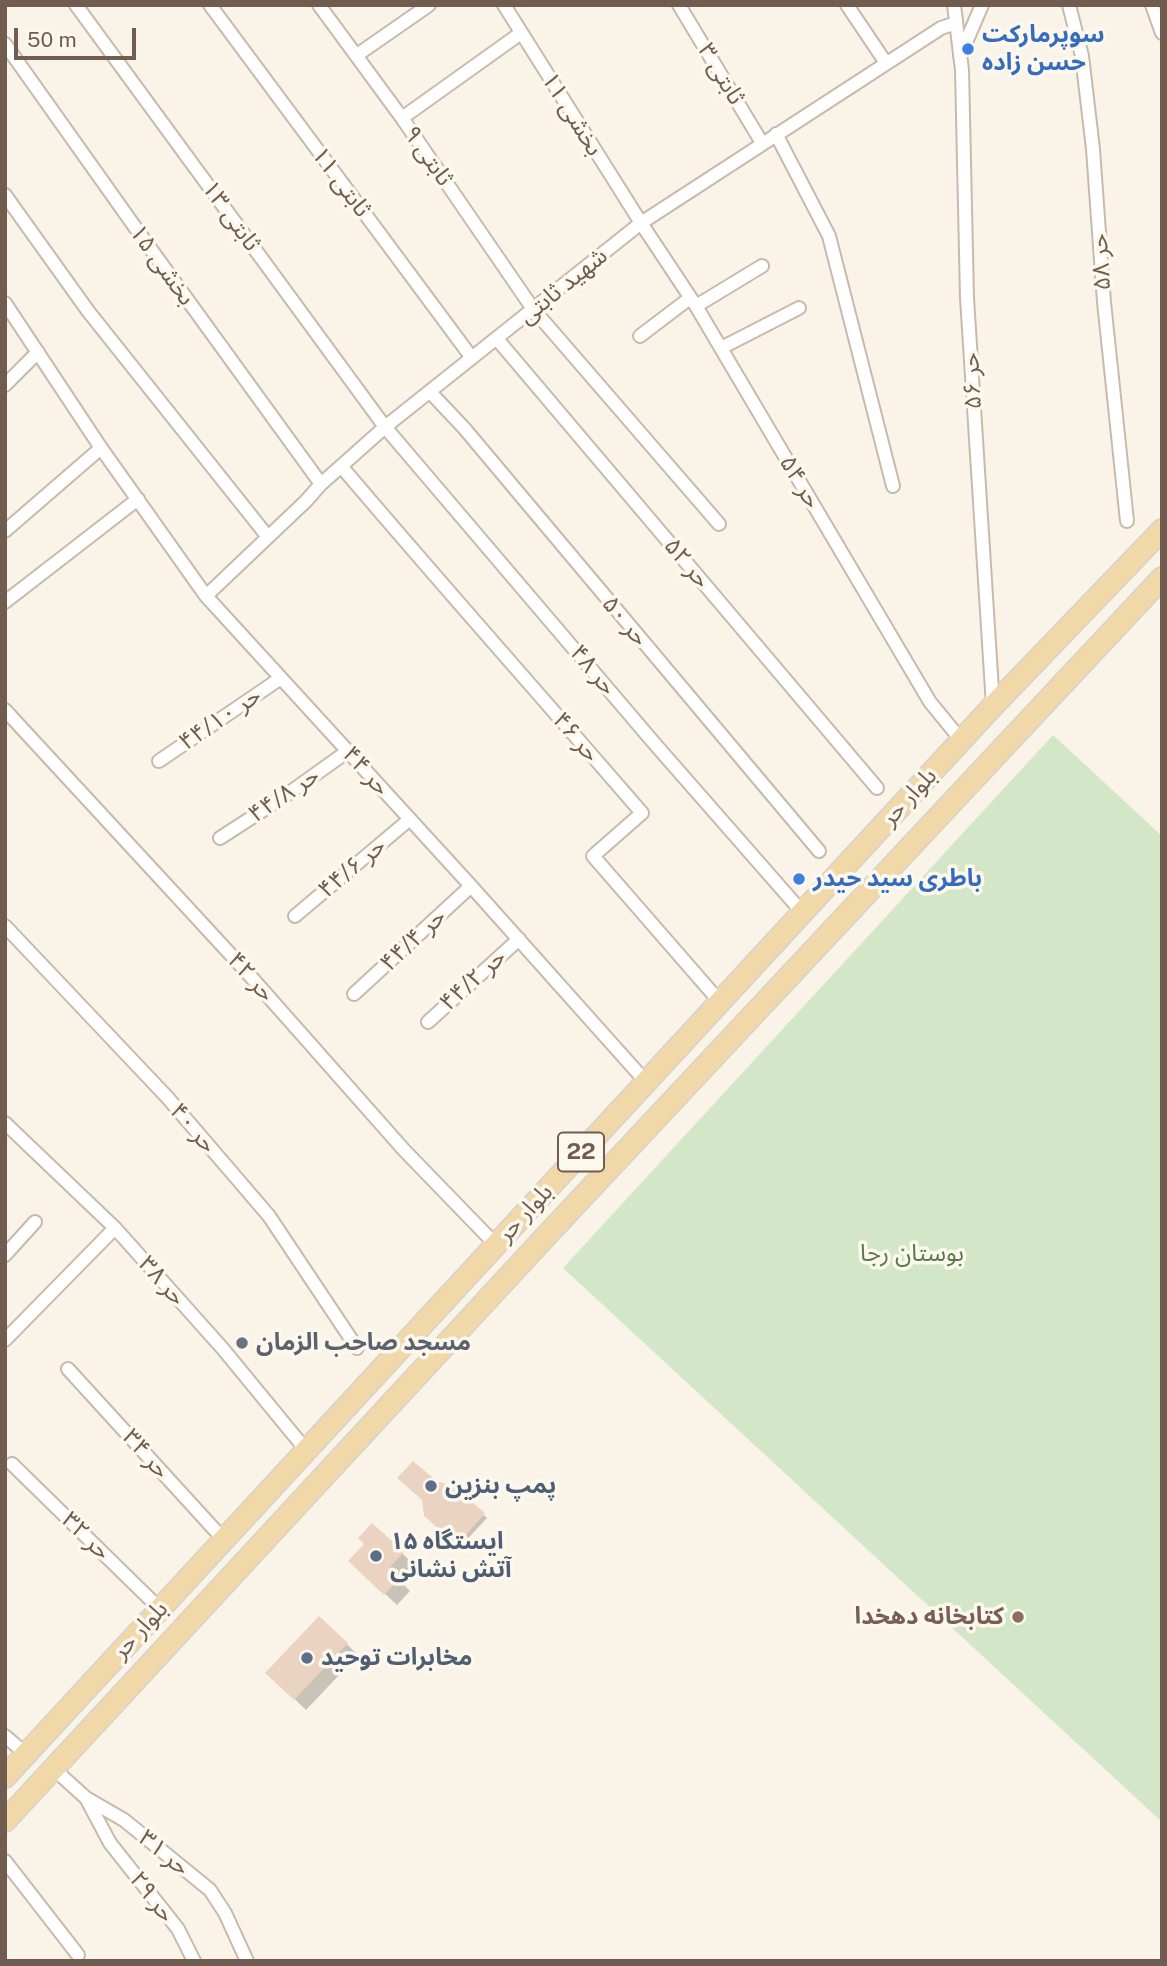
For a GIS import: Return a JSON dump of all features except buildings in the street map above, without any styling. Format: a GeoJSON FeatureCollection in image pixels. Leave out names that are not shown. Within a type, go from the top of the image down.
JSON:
{"type":"FeatureCollection","features":[{"type":"Feature","properties":{"kind":"main road","name":"بلوار حر"},"geometry":{"type":"LineString","coordinates":[[5,1777],[961,740],[1162,530]]}},
{"type":"Feature","properties":{"kind":"main road","name":"بلوار حر"},"geometry":{"type":"LineString","coordinates":[[5,1821],[557,1224],[1162,578]]}},
{"type":"Feature","properties":{"kind":"main road"},"geometry":{"type":"LineString","coordinates":[[1107,589],[1131,612]]}},
{"type":"Feature","properties":{"kind":"street","name":"ثابتی ۱۳"},"geometry":{"type":"LineString","coordinates":[[76,5],[385,427]]}},
{"type":"Feature","properties":{"kind":"street","name":"ثابتی ۱۱"},"geometry":{"type":"LineString","coordinates":[[210,5],[472,358]]}},
{"type":"Feature","properties":{"kind":"street","name":"ثابتی ۹"},"geometry":{"type":"LineString","coordinates":[[319,5],[357,55],[533,309],[719,524]]}},
{"type":"Feature","properties":{"kind":"street"},"geometry":{"type":"LineString","coordinates":[[357,55],[429,5]]}},
{"type":"Feature","properties":{"kind":"street","name":"بخشی ۱۱"},"geometry":{"type":"LineString","coordinates":[[504,5],[641,223]]}},
{"type":"Feature","properties":{"kind":"street","name":"ثابتی ۳"},"geometry":{"type":"LineString","coordinates":[[679,5],[762,144]]}},
{"type":"Feature","properties":{"kind":"street"},"geometry":{"type":"LineString","coordinates":[[847,5],[887,63]]}},
{"type":"Feature","properties":{"kind":"street","name":"حر ۵۶"},"geometry":{"type":"LineString","coordinates":[[954,5],[960,56],[967,298],[993,706]]}},
{"type":"Feature","properties":{"kind":"street","name":"حر ۵۶"},"geometry":{"type":"LineString","coordinates":[[960,56],[982,5]]}},
{"type":"Feature","properties":{"kind":"street","name":"حر ۵۸"},"geometry":{"type":"LineString","coordinates":[[1069,5],[1082,57],[1093,149],[1104,302],[1126,521]]}},
{"type":"Feature","properties":{"kind":"street"},"geometry":{"type":"LineString","coordinates":[[1153,5],[1162,33]]}},
{"type":"Feature","properties":{"kind":"street","name":"شهید ثابتی"},"geometry":{"type":"LineString","coordinates":[[206,596],[321,484],[385,427],[641,223],[941,28],[956,23]]}},
{"type":"Feature","properties":{"kind":"street"},"geometry":{"type":"LineString","coordinates":[[401,118],[522,33]]}},
{"type":"Feature","properties":{"kind":"street","name":"بخشی ۱۵"},"geometry":{"type":"LineString","coordinates":[[5,44],[321,484]]}},
{"type":"Feature","properties":{"kind":"street"},"geometry":{"type":"LineString","coordinates":[[776,134],[829,236],[893,486]]}},
{"type":"Feature","properties":{"kind":"street"},"geometry":{"type":"LineString","coordinates":[[5,195],[88,311],[268,537]]}},
{"type":"Feature","properties":{"kind":"street","name":"حر ۵۴"},"geometry":{"type":"LineString","coordinates":[[641,223],[721,348],[930,702],[961,740]]}},
{"type":"Feature","properties":{"kind":"street"},"geometry":{"type":"LineString","coordinates":[[640,336],[693,302],[762,266]]}},
{"type":"Feature","properties":{"kind":"street"},"geometry":{"type":"LineString","coordinates":[[5,303],[38,352],[5,385]]}},
{"type":"Feature","properties":{"kind":"street"},"geometry":{"type":"LineString","coordinates":[[721,348],[799,308]]}},
{"type":"Feature","properties":{"kind":"street","name":"حر ۵۲"},"geometry":{"type":"LineString","coordinates":[[497,339],[877,788]]}},
{"type":"Feature","properties":{"kind":"street","name":"حر ۴۴"},"geometry":{"type":"LineString","coordinates":[[38,352],[101,448],[206,596],[646,1082]]}},
{"type":"Feature","properties":{"kind":"street","name":"حر ۵۰"},"geometry":{"type":"LineString","coordinates":[[430,392],[464,428],[819,851]]}},
{"type":"Feature","properties":{"kind":"street","name":"حر ۴۸"},"geometry":{"type":"LineString","coordinates":[[385,427],[802,912]]}},
{"type":"Feature","properties":{"kind":"street"},"geometry":{"type":"LineString","coordinates":[[5,531],[101,448]]}},
{"type":"Feature","properties":{"kind":"street","name":"حر ۴۶"},"geometry":{"type":"LineString","coordinates":[[341,466],[459,606],[533,686],[642,813],[593,856],[720,1002]]}},
{"type":"Feature","properties":{"kind":"street"},"geometry":{"type":"LineString","coordinates":[[5,602],[138,499]]}},
{"type":"Feature","properties":{"kind":"street","name":"حر ۴۴/۱۰"},"geometry":{"type":"LineString","coordinates":[[159,761],[281,678]]}},
{"type":"Feature","properties":{"kind":"street","name":"حر ۴۲"},"geometry":{"type":"LineString","coordinates":[[5,710],[244,969],[404,1150],[496,1245]]}},
{"type":"Feature","properties":{"kind":"street","name":"حر ۴۴/۸"},"geometry":{"type":"LineString","coordinates":[[220,838],[348,751]]}},
{"type":"Feature","properties":{"kind":"street","name":"حر ۴۴/۶"},"geometry":{"type":"LineString","coordinates":[[295,916],[410,819]]}},
{"type":"Feature","properties":{"kind":"street","name":"حر ۴۴/۴"},"geometry":{"type":"LineString","coordinates":[[354,994],[471,886]]}},
{"type":"Feature","properties":{"kind":"street","name":"حر ۴۰"},"geometry":{"type":"LineString","coordinates":[[5,926],[167,1097],[269,1216],[357,1348]]}},
{"type":"Feature","properties":{"kind":"street","name":"حر ۴۴/۲"},"geometry":{"type":"LineString","coordinates":[[428,1021],[519,939]]}},
{"type":"Feature","properties":{"kind":"street","name":"حر ۳۸"},"geometry":{"type":"LineString","coordinates":[[5,1124],[115,1228],[223,1349],[306,1450]]}},
{"type":"Feature","properties":{"kind":"street"},"geometry":{"type":"LineString","coordinates":[[5,1255],[35,1222]]}},
{"type":"Feature","properties":{"kind":"street"},"geometry":{"type":"LineString","coordinates":[[5,1340],[115,1228]]}},
{"type":"Feature","properties":{"kind":"street","name":"حر ۳۴"},"geometry":{"type":"LineString","coordinates":[[68,1369],[224,1540]]}},
{"type":"Feature","properties":{"kind":"street","name":"حر ۳۲"},"geometry":{"type":"LineString","coordinates":[[12,1464],[160,1609]]}},
{"type":"Feature","properties":{"kind":"street"},"geometry":{"type":"LineString","coordinates":[[5,1736],[26,1754]]}},
{"type":"Feature","properties":{"kind":"street","name":"حر ۳۱"},"geometry":{"type":"LineString","coordinates":[[54,1769],[86,1798],[124,1821],[210,1890],[225,1913],[247,1961]]}},
{"type":"Feature","properties":{"kind":"street","name":"حر ۲۹"},"geometry":{"type":"LineString","coordinates":[[86,1798],[110,1843],[178,1929],[194,1961]]}},
{"type":"Feature","properties":{"kind":"street"},"geometry":{"type":"LineString","coordinates":[[5,1861],[79,1955]]}},
{"type":"Feature","properties":{"kind":"green space","name":"بوستان رجا"},"geometry":{"type":"Polygon","coordinates":[[[1053,735],[1162,836],[1162,1822],[563,1268],[1053,735]]]}},
{"type":"Feature","properties":{"kind":"place","name":"سوپرمارکت حسن زاده"},"geometry":{"type":"Point","coordinates":[968,49]}},
{"type":"Feature","properties":{"kind":"place","name":"باطری سید حیدر"},"geometry":{"type":"Point","coordinates":[799,879]}},
{"type":"Feature","properties":{"kind":"place","name":"مسجد صاحب الزمان"},"geometry":{"type":"Point","coordinates":[242,1343]}},
{"type":"Feature","properties":{"kind":"place","name":"پمپ بنزین"},"geometry":{"type":"Point","coordinates":[431,1486]}},
{"type":"Feature","properties":{"kind":"place","name":"ایستگاه ۱۵ آتش نشانی"},"geometry":{"type":"Point","coordinates":[376,1556]}},
{"type":"Feature","properties":{"kind":"place","name":"کتابخانه دهخدا"},"geometry":{"type":"Point","coordinates":[1018,1617]}},
{"type":"Feature","properties":{"kind":"place","name":"مخابرات توحید"},"geometry":{"type":"Point","coordinates":[307,1658]}}]}
